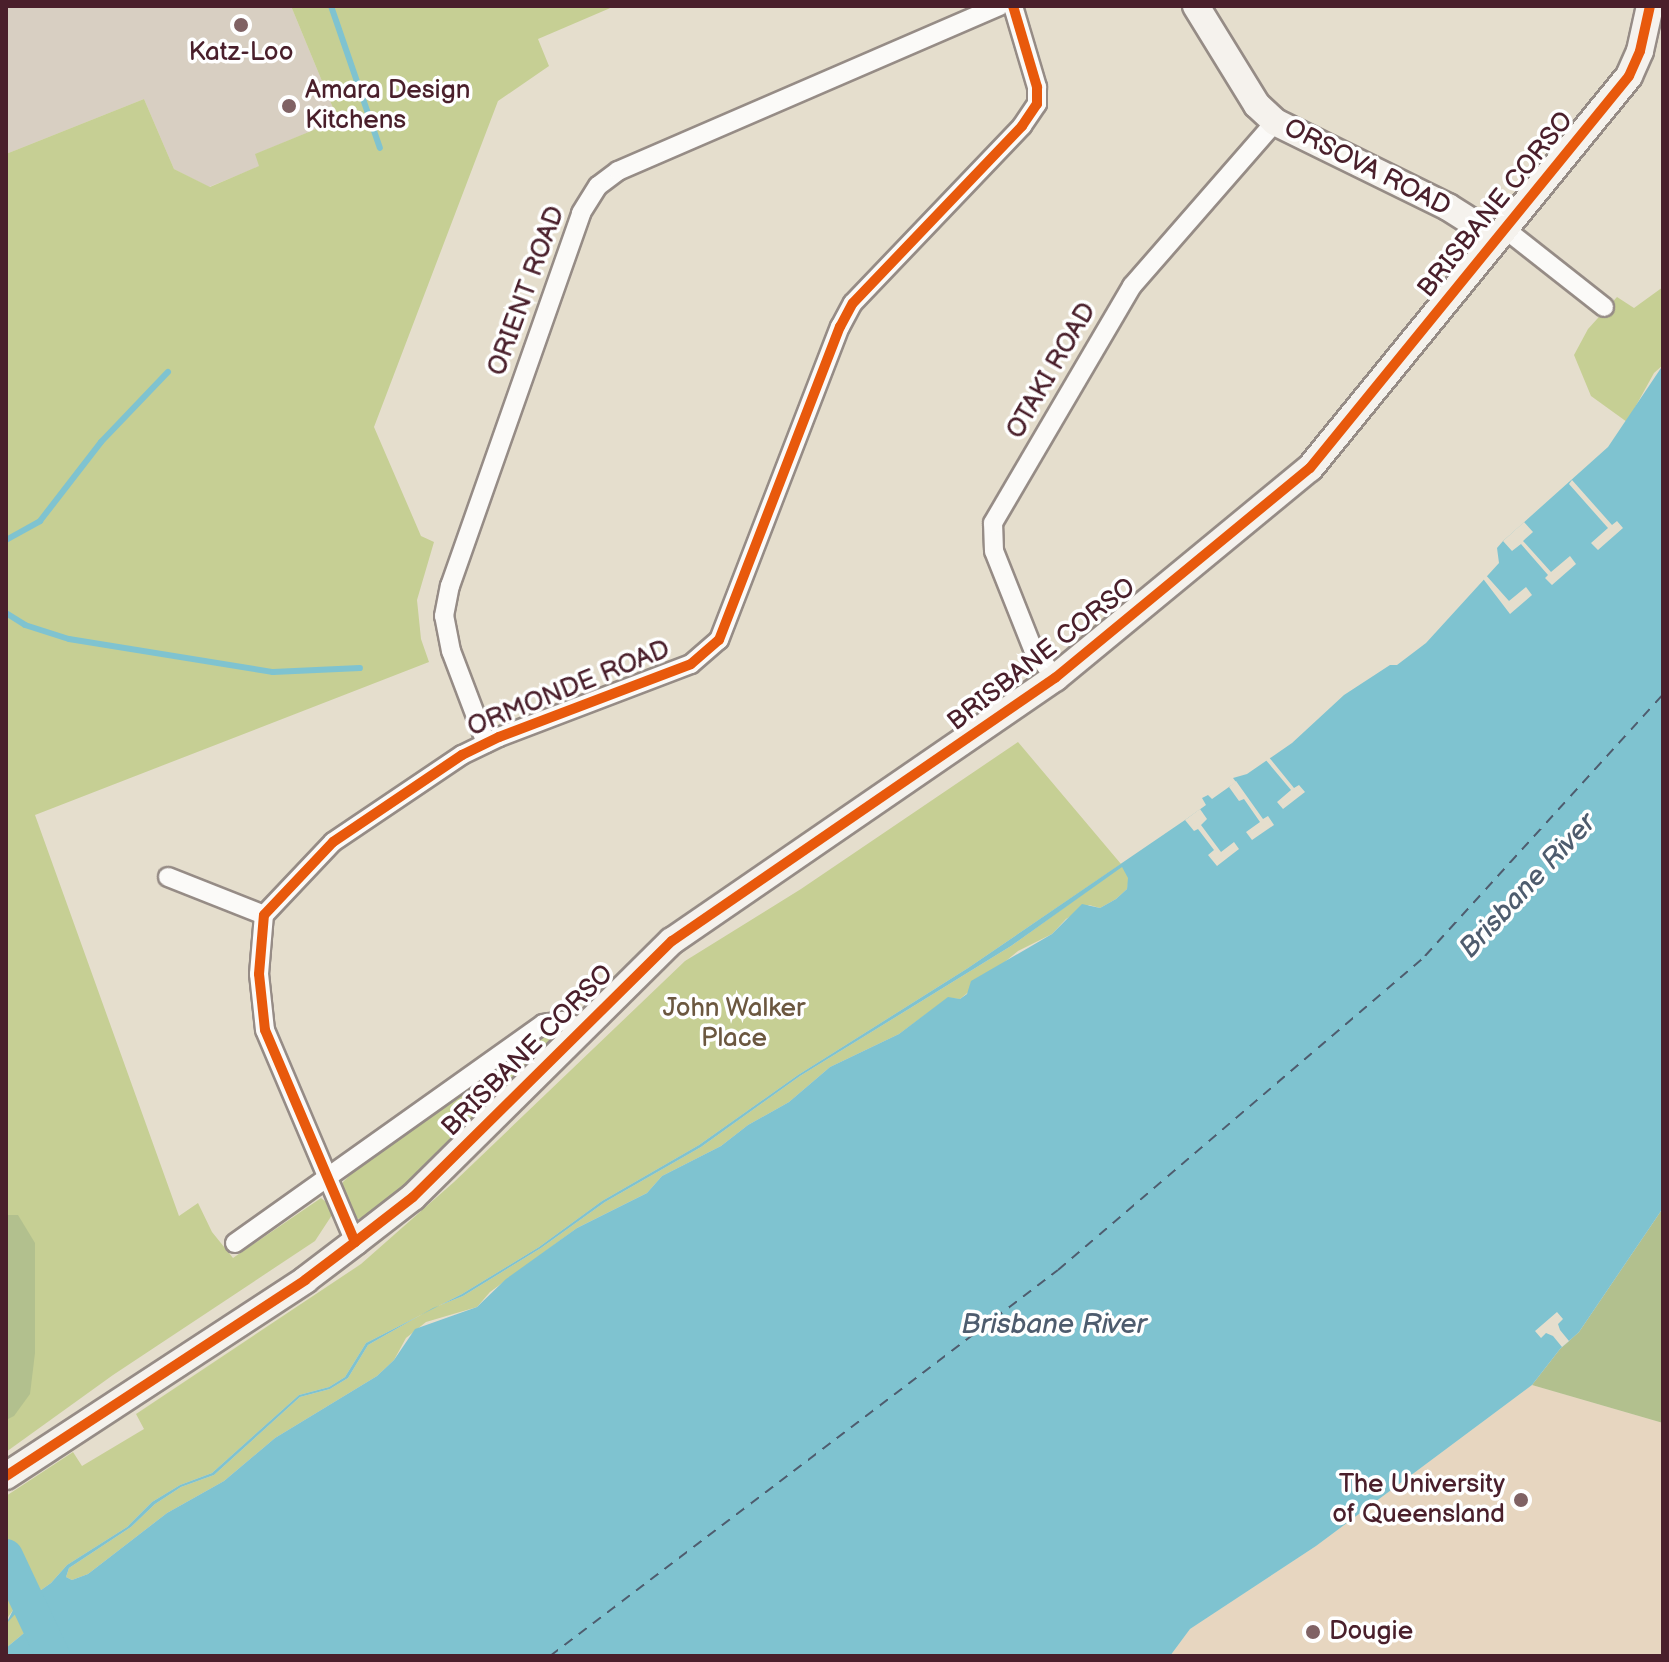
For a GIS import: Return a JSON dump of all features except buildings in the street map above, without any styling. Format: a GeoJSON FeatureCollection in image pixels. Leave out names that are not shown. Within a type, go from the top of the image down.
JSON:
{"type":"FeatureCollection","features":[{"type":"Feature","properties":{"kind":"street","name":"ORIENT ROAD"},"geometry":{"type":"LineString","coordinates":[[486,743],[451,651],[444,616],[450,586],[581,213],[598,186],[618,171],[1000,6]]}},
{"type":"Feature","properties":{"kind":"street","name":"ORMONDE ROAD"},"geometry":{"type":"LineString","coordinates":[[264,915],[333,842],[462,755],[691,664],[719,640],[840,327],[853,303],[1022,126],[1037,104],[1037,87],[1013,6]]}},
{"type":"Feature","properties":{"kind":"street","name":"ORSOVA ROAD"},"geometry":{"type":"LineString","coordinates":[[1196,6],[1257,105],[1275,122],[1501,234],[1604,307]]}},
{"type":"Feature","properties":{"kind":"street","name":"BRISBANE CORSO"},"geometry":{"type":"LineString","coordinates":[[6,1476],[305,1280],[355,1242],[413,1197],[672,941],[1055,678],[1310,468],[1629,76],[1640,51],[1650,6]]}},
{"type":"Feature","properties":{"kind":"street","name":"OTAKI ROAD"},"geometry":{"type":"LineString","coordinates":[[1055,678],[1033,649],[994,551],[993,523],[1132,286],[1275,122]]}},
{"type":"Feature","properties":{"kind":"street"},"geometry":{"type":"LineString","coordinates":[[168,877],[264,915],[259,974],[265,1030],[355,1242]]}},
{"type":"Feature","properties":{"kind":"street","name":"BRISBANE CORSO"},"geometry":{"type":"LineString","coordinates":[[235,1243],[543,1024],[562,1021],[582,1028]]}},
{"type":"Feature","properties":{"kind":"shaded area"},"geometry":{"type":"Polygon","coordinates":[[[6,6],[291,6],[338,120],[256,154],[260,166],[209,187],[174,169],[144,99],[6,154],[6,6]]]}},
{"type":"Feature","properties":{"kind":"shaded area","name":"The University of Queensland"},"geometry":{"type":"Polygon","coordinates":[[[1532,1385],[1663,1423],[1663,1656],[1170,1656],[1190,1629],[1316,1546],[1532,1385]]]}},
{"type":"Feature","properties":{"kind":"green space"},"geometry":{"type":"Polygon","coordinates":[[[291,6],[615,6],[538,39],[549,66],[498,101],[374,427],[421,536],[434,542],[417,600],[421,639],[429,662],[35,815],[179,1216],[198,1203],[212,1232],[233,1258],[321,1198],[331,1206],[332,1215],[315,1241],[113,1375],[6,1452],[6,154],[144,99],[174,169],[210,187],[259,166],[255,154],[338,120],[291,6]]]}},
{"type":"Feature","properties":{"kind":"green space"},"geometry":{"type":"Polygon","coordinates":[[[1663,287],[1663,365],[1654,373],[1627,422],[1591,396],[1574,355],[1588,329],[1617,297],[1634,308],[1663,287]]]}},
{"type":"Feature","properties":{"kind":"green space","name":"John Walker Place"},"geometry":{"type":"Polygon","coordinates":[[[1018,742],[1121,864],[968,968],[798,1075],[699,1145],[602,1201],[539,1247],[462,1294],[366,1343],[345,1377],[329,1387],[299,1395],[212,1473],[180,1485],[152,1502],[127,1527],[67,1565],[51,1583],[13,1610],[6,1620],[6,1496],[73,1452],[82,1466],[144,1429],[136,1414],[361,1264],[454,1182],[685,961],[801,889],[1018,742]]]}},
{"type":"Feature","properties":{"kind":"green space"},"geometry":{"type":"Polygon","coordinates":[[[1122,866],[1129,878],[1127,889],[1116,899],[1100,908],[1089,905],[1066,919],[1052,934],[1018,951],[960,999],[948,998],[899,1034],[830,1067],[789,1102],[748,1125],[721,1146],[662,1176],[647,1193],[577,1228],[490,1292],[477,1307],[426,1322],[406,1338],[394,1360],[377,1376],[275,1438],[224,1481],[167,1513],[88,1574],[72,1580],[66,1577],[69,1568],[131,1527],[155,1504],[181,1487],[214,1475],[300,1397],[330,1389],[348,1378],[368,1345],[433,1308],[463,1296],[541,1248],[605,1202],[701,1147],[800,1076],[1011,946],[1122,866]]]}},
{"type":"Feature","properties":{"kind":"green space"},"geometry":{"type":"Polygon","coordinates":[[[548,1031],[556,1032],[558,1037],[399,1193],[368,1216],[358,1219],[346,1207],[340,1193],[343,1182],[362,1163],[548,1031]]]}},
{"type":"Feature","properties":{"kind":"green space"},"geometry":{"type":"Polygon","coordinates":[[[1663,1208],[1663,1423],[1532,1385],[1560,1349],[1579,1332],[1663,1208]]]}},
{"type":"Feature","properties":{"kind":"green space"},"geometry":{"type":"Polygon","coordinates":[[[6,1215],[18,1215],[35,1243],[35,1353],[30,1394],[14,1416],[6,1420],[6,1215]]]}},
{"type":"Feature","properties":{"kind":"green space"},"geometry":{"type":"Polygon","coordinates":[[[16,1610],[28,1614],[35,1624],[6,1648],[6,1624],[16,1610]]]}},
{"type":"Feature","properties":{"kind":"water","name":"Brisbane River"},"geometry":{"type":"Polygon","coordinates":[[[1663,365],[1663,1208],[1579,1332],[1560,1349],[1532,1385],[1316,1546],[1190,1629],[1170,1656],[6,1656],[6,1648],[35,1624],[19,1610],[6,1624],[13,1610],[51,1583],[67,1565],[127,1527],[152,1502],[180,1485],[212,1473],[299,1395],[329,1387],[345,1377],[366,1343],[419,1316],[368,1345],[348,1378],[330,1389],[300,1397],[214,1475],[181,1487],[155,1504],[131,1527],[69,1568],[66,1577],[72,1580],[88,1574],[167,1513],[224,1481],[275,1438],[377,1376],[394,1360],[415,1329],[477,1307],[506,1279],[577,1228],[647,1193],[662,1176],[721,1146],[748,1125],[789,1102],[830,1067],[899,1034],[948,997],[960,999],[967,994],[971,981],[1052,934],[1082,904],[1100,908],[1116,899],[1127,889],[1128,878],[1122,867],[1011,946],[800,1076],[701,1147],[605,1202],[541,1248],[463,1296],[440,1305],[539,1247],[602,1201],[699,1145],[798,1075],[968,968],[1206,805],[1202,798],[1208,795],[1212,799],[1236,782],[1233,778],[1247,774],[1292,743],[1344,695],[1390,665],[1397,665],[1426,643],[1499,563],[1497,548],[1503,541],[1608,447],[1663,365]]]}},
{"type":"Feature","properties":{"kind":"pier"},"geometry":{"type":"Polygon","coordinates":[[[1572,480],[1612,525],[1617,521],[1623,528],[1598,550],[1591,543],[1608,528],[1569,484],[1572,480]]]}},
{"type":"Feature","properties":{"kind":"pier"},"geometry":{"type":"Polygon","coordinates":[[[1524,522],[1533,532],[1523,541],[1551,572],[1570,556],[1576,564],[1552,585],[1545,578],[1548,575],[1521,544],[1512,551],[1503,541],[1524,522]]]}},
{"type":"Feature","properties":{"kind":"pier"},"geometry":{"type":"Polygon","coordinates":[[[1484,573],[1509,601],[1526,587],[1532,595],[1510,614],[1481,576],[1484,573]]]}},
{"type":"Feature","properties":{"kind":"pier"},"geometry":{"type":"Polygon","coordinates":[[[1268,756],[1294,788],[1299,785],[1305,792],[1283,809],[1277,802],[1291,790],[1265,759],[1268,756]]]}},
{"type":"Feature","properties":{"kind":"pier"},"geometry":{"type":"Polygon","coordinates":[[[1236,781],[1263,819],[1268,816],[1274,825],[1252,840],[1246,832],[1260,822],[1244,799],[1239,801],[1229,787],[1236,781]]]}},
{"type":"Feature","properties":{"kind":"pier"},"geometry":{"type":"Polygon","coordinates":[[[1200,809],[1207,819],[1201,825],[1221,852],[1234,842],[1239,849],[1217,866],[1208,855],[1214,850],[1198,829],[1194,831],[1185,820],[1200,809]]]}},
{"type":"Feature","properties":{"kind":"pier"},"geometry":{"type":"Polygon","coordinates":[[[1557,1312],[1563,1319],[1558,1324],[1560,1330],[1569,1341],[1562,1347],[1553,1336],[1546,1333],[1541,1338],[1535,1331],[1557,1312]]]}},
{"type":"Feature","properties":{"kind":"waterway"},"geometry":{"type":"LineString","coordinates":[[331,6],[380,148]]}},
{"type":"Feature","properties":{"kind":"waterway"},"geometry":{"type":"LineString","coordinates":[[6,540],[40,521],[101,442],[168,372]]}},
{"type":"Feature","properties":{"kind":"waterway"},"geometry":{"type":"LineString","coordinates":[[6,613],[25,625],[69,639],[273,672],[360,668]]}},
{"type":"Feature","properties":{"kind":"waterway"},"geometry":{"type":"LineString","coordinates":[[6,1556],[53,1656]]}},
{"type":"Feature","properties":{"kind":"ferry route"},"geometry":{"type":"LineString","coordinates":[[550,1656],[1058,1270],[1425,956],[1663,694]]}},
{"type":"Feature","properties":{"kind":"cycle path"},"geometry":{"type":"LineString","coordinates":[[355,1242],[265,1030],[259,974],[264,915],[333,842],[462,755],[499,737],[691,664],[719,640],[840,327],[853,303],[1022,126],[1037,104],[1037,87],[1013,6]]}},
{"type":"Feature","properties":{"kind":"cycle path"},"geometry":{"type":"LineString","coordinates":[[6,1476],[305,1280],[355,1242],[413,1197],[672,941],[1055,678],[1310,468],[1629,76],[1640,51],[1650,6]]}},
{"type":"Feature","properties":{"kind":"place","name":"Katz-Loo"},"geometry":{"type":"Point","coordinates":[241,25]}},
{"type":"Feature","properties":{"kind":"place","name":"Amara Design Kitchens"},"geometry":{"type":"Point","coordinates":[289,106]}},
{"type":"Feature","properties":{"kind":"place","name":"The University of Queensland"},"geometry":{"type":"Point","coordinates":[1521,1500]}},
{"type":"Feature","properties":{"kind":"place","name":"Dougie"},"geometry":{"type":"Point","coordinates":[1313,1632]}}]}
